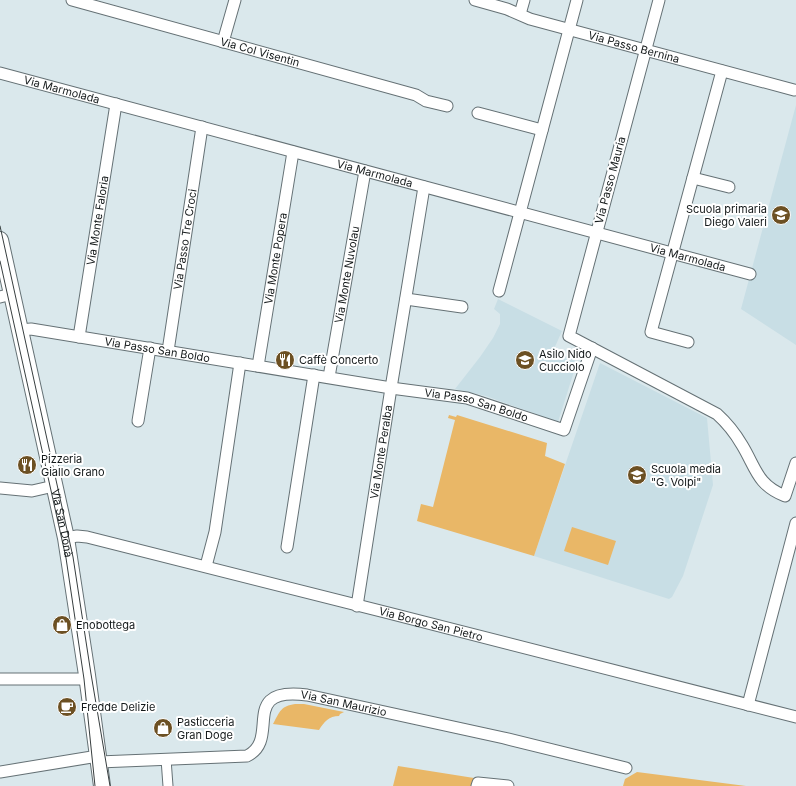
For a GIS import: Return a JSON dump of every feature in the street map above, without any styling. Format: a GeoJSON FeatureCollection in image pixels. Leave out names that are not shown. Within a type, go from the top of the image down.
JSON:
{"type":"FeatureCollection","features":[{"type":"Feature","properties":{"kind":"main road","name":"Via San Donà"},"geometry":{"type":"LineString","coordinates":[[0,240],[6,296],[20,330],[66,538],[88,679],[102,786]]}},
{"type":"Feature","properties":{"kind":"street","name":"Via Col Visentin"},"geometry":{"type":"LineString","coordinates":[[72,0],[416,95],[426,101],[447,106]]}},
{"type":"Feature","properties":{"kind":"street"},"geometry":{"type":"LineString","coordinates":[[223,42],[235,0]]}},
{"type":"Feature","properties":{"kind":"street","name":"Via Passo Bernina"},"geometry":{"type":"LineString","coordinates":[[475,0],[507,9],[530,19],[794,90]]}},
{"type":"Feature","properties":{"kind":"street"},"geometry":{"type":"LineString","coordinates":[[520,14],[524,0]]}},
{"type":"Feature","properties":{"kind":"street"},"geometry":{"type":"LineString","coordinates":[[499,291],[577,0]]}},
{"type":"Feature","properties":{"kind":"street","name":"Via Passo Mauria"},"geometry":{"type":"LineString","coordinates":[[592,348],[569,336],[659,0]]}},
{"type":"Feature","properties":{"kind":"street"},"geometry":{"type":"LineString","coordinates":[[688,342],[651,332],[722,71]]}},
{"type":"Feature","properties":{"kind":"street","name":"Via Marmolada"},"geometry":{"type":"LineString","coordinates":[[0,73],[750,274]]}},
{"type":"Feature","properties":{"kind":"street","name":"Via Monte Faloria"},"geometry":{"type":"LineString","coordinates":[[79,337],[116,104]]}},
{"type":"Feature","properties":{"kind":"street"},"geometry":{"type":"LineString","coordinates":[[478,113],[542,130]]}},
{"type":"Feature","properties":{"kind":"street","name":"Via Passo Tre Croci"},"geometry":{"type":"LineString","coordinates":[[168,351],[202,127]]}},
{"type":"Feature","properties":{"kind":"street","name":"Via Monte Popera"},"geometry":{"type":"LineString","coordinates":[[258,366],[293,152]]}},
{"type":"Feature","properties":{"kind":"street","name":"Via Monte Nuvolau"},"geometry":{"type":"LineString","coordinates":[[329,378],[366,171]]}},
{"type":"Feature","properties":{"kind":"street"},"geometry":{"type":"LineString","coordinates":[[693,178],[728,187]]}},
{"type":"Feature","properties":{"kind":"street","name":"Via Monte Peralba"},"geometry":{"type":"LineString","coordinates":[[357,606],[424,187]]}},
{"type":"Feature","properties":{"kind":"street"},"geometry":{"type":"LineString","coordinates":[[406,299],[462,307]]}},
{"type":"Feature","properties":{"kind":"street","name":"Via Passo San Boldo"},"geometry":{"type":"LineString","coordinates":[[20,330],[32,329],[391,388],[467,398],[564,430],[592,348]]}},
{"type":"Feature","properties":{"kind":"street"},"geometry":{"type":"LineString","coordinates":[[138,421],[150,348]]}},
{"type":"Feature","properties":{"kind":"street"},"geometry":{"type":"LineString","coordinates":[[592,348],[717,414],[736,435],[760,479],[778,493],[785,496],[796,463]]}},
{"type":"Feature","properties":{"kind":"street"},"geometry":{"type":"LineString","coordinates":[[206,566],[215,532],[240,363]]}},
{"type":"Feature","properties":{"kind":"street"},"geometry":{"type":"LineString","coordinates":[[287,548],[314,375]]}},
{"type":"Feature","properties":{"kind":"street"},"geometry":{"type":"LineString","coordinates":[[0,488],[32,491],[54,486]]}},
{"type":"Feature","properties":{"kind":"street"},"geometry":{"type":"LineString","coordinates":[[748,705],[796,523]]}},
{"type":"Feature","properties":{"kind":"street","name":"Via Borgo San Pietro"},"geometry":{"type":"LineString","coordinates":[[66,538],[77,536],[86,537],[206,566],[357,606],[796,717]]}},
{"type":"Feature","properties":{"kind":"street"},"geometry":{"type":"LineString","coordinates":[[0,679],[88,679]]}},
{"type":"Feature","properties":{"kind":"street","name":"Via San Maurizio"},"geometry":{"type":"LineString","coordinates":[[0,772],[99,759],[166,760],[247,756],[252,754],[261,742],[266,706],[278,695],[286,693],[307,694],[504,738],[626,768]]}},
{"type":"Feature","properties":{"kind":"street"},"geometry":{"type":"LineString","coordinates":[[166,760],[168,786]]}},
{"type":"Feature","properties":{"kind":"street"},"geometry":{"type":"LineString","coordinates":[[477,786],[478,783],[508,786]]}},
{"type":"Feature","properties":{"kind":"shaded area","name":"Scuola primaria Diego Valeri"},"geometry":{"type":"Polygon","coordinates":[[[796,105],[796,345],[741,309],[796,105]]]}},
{"type":"Feature","properties":{"kind":"shaded area","name":"Asilo Nido Cucciolo"},"geometry":{"type":"Polygon","coordinates":[[[498,299],[562,331],[554,349],[577,362],[558,422],[486,396],[455,389],[480,357],[493,338],[500,324],[500,314],[494,309],[498,299]]]}},
{"type":"Feature","properties":{"kind":"shaded area","name":"Scuola media \"G. Volpi\""},"geometry":{"type":"Polygon","coordinates":[[[600,363],[707,418],[713,485],[683,576],[672,597],[669,599],[534,556],[600,363]]]}},
{"type":"Feature","properties":{"kind":"shaded area"},"geometry":{"type":"Polygon","coordinates":[[[449,415],[456,417],[457,415],[547,443],[545,456],[565,464],[534,556],[417,521],[421,504],[433,507],[455,420],[448,418],[449,415]]]}},
{"type":"Feature","properties":{"kind":"shaded area"},"geometry":{"type":"Polygon","coordinates":[[[572,527],[616,541],[608,565],[564,551],[572,527]]]}},
{"type":"Feature","properties":{"kind":"shaded area"},"geometry":{"type":"Polygon","coordinates":[[[304,704],[344,712],[339,716],[332,717],[327,720],[319,730],[273,724],[281,710],[287,706],[304,704]]]}},
{"type":"Feature","properties":{"kind":"shaded area"},"geometry":{"type":"Polygon","coordinates":[[[398,766],[474,778],[472,786],[393,786],[398,766]]]}},
{"type":"Feature","properties":{"kind":"shaded area"},"geometry":{"type":"Polygon","coordinates":[[[637,772],[746,786],[623,786],[625,779],[637,772]]]}},
{"type":"Feature","properties":{"kind":"tram line"},"geometry":{"type":"LineString","coordinates":[[0,226],[73,557],[110,786]]}},
{"type":"Feature","properties":{"kind":"tram line"},"geometry":{"type":"LineString","coordinates":[[0,261],[66,558],[84,679],[95,786]]}},
{"type":"Feature","properties":{"kind":"place","name":"Scuola primaria Diego Valeri"},"geometry":{"type":"Point","coordinates":[781,215]}},
{"type":"Feature","properties":{"kind":"place","name":"Caffè Concerto"},"geometry":{"type":"Point","coordinates":[285,360]}},
{"type":"Feature","properties":{"kind":"place","name":"Asilo Nido Cucciolo"},"geometry":{"type":"Point","coordinates":[525,360]}},
{"type":"Feature","properties":{"kind":"place","name":"Pizzeria Giallo Grano"},"geometry":{"type":"Point","coordinates":[27,465]}},
{"type":"Feature","properties":{"kind":"place","name":"Scuola media \"G. Volpi\""},"geometry":{"type":"Point","coordinates":[637,475]}},
{"type":"Feature","properties":{"kind":"place","name":"Enobottega"},"geometry":{"type":"Point","coordinates":[62,625]}},
{"type":"Feature","properties":{"kind":"place","name":"Fredde Delizie"},"geometry":{"type":"Point","coordinates":[67,707]}},
{"type":"Feature","properties":{"kind":"place","name":"Pasticceria Gran Doge"},"geometry":{"type":"Point","coordinates":[163,728]}}]}
